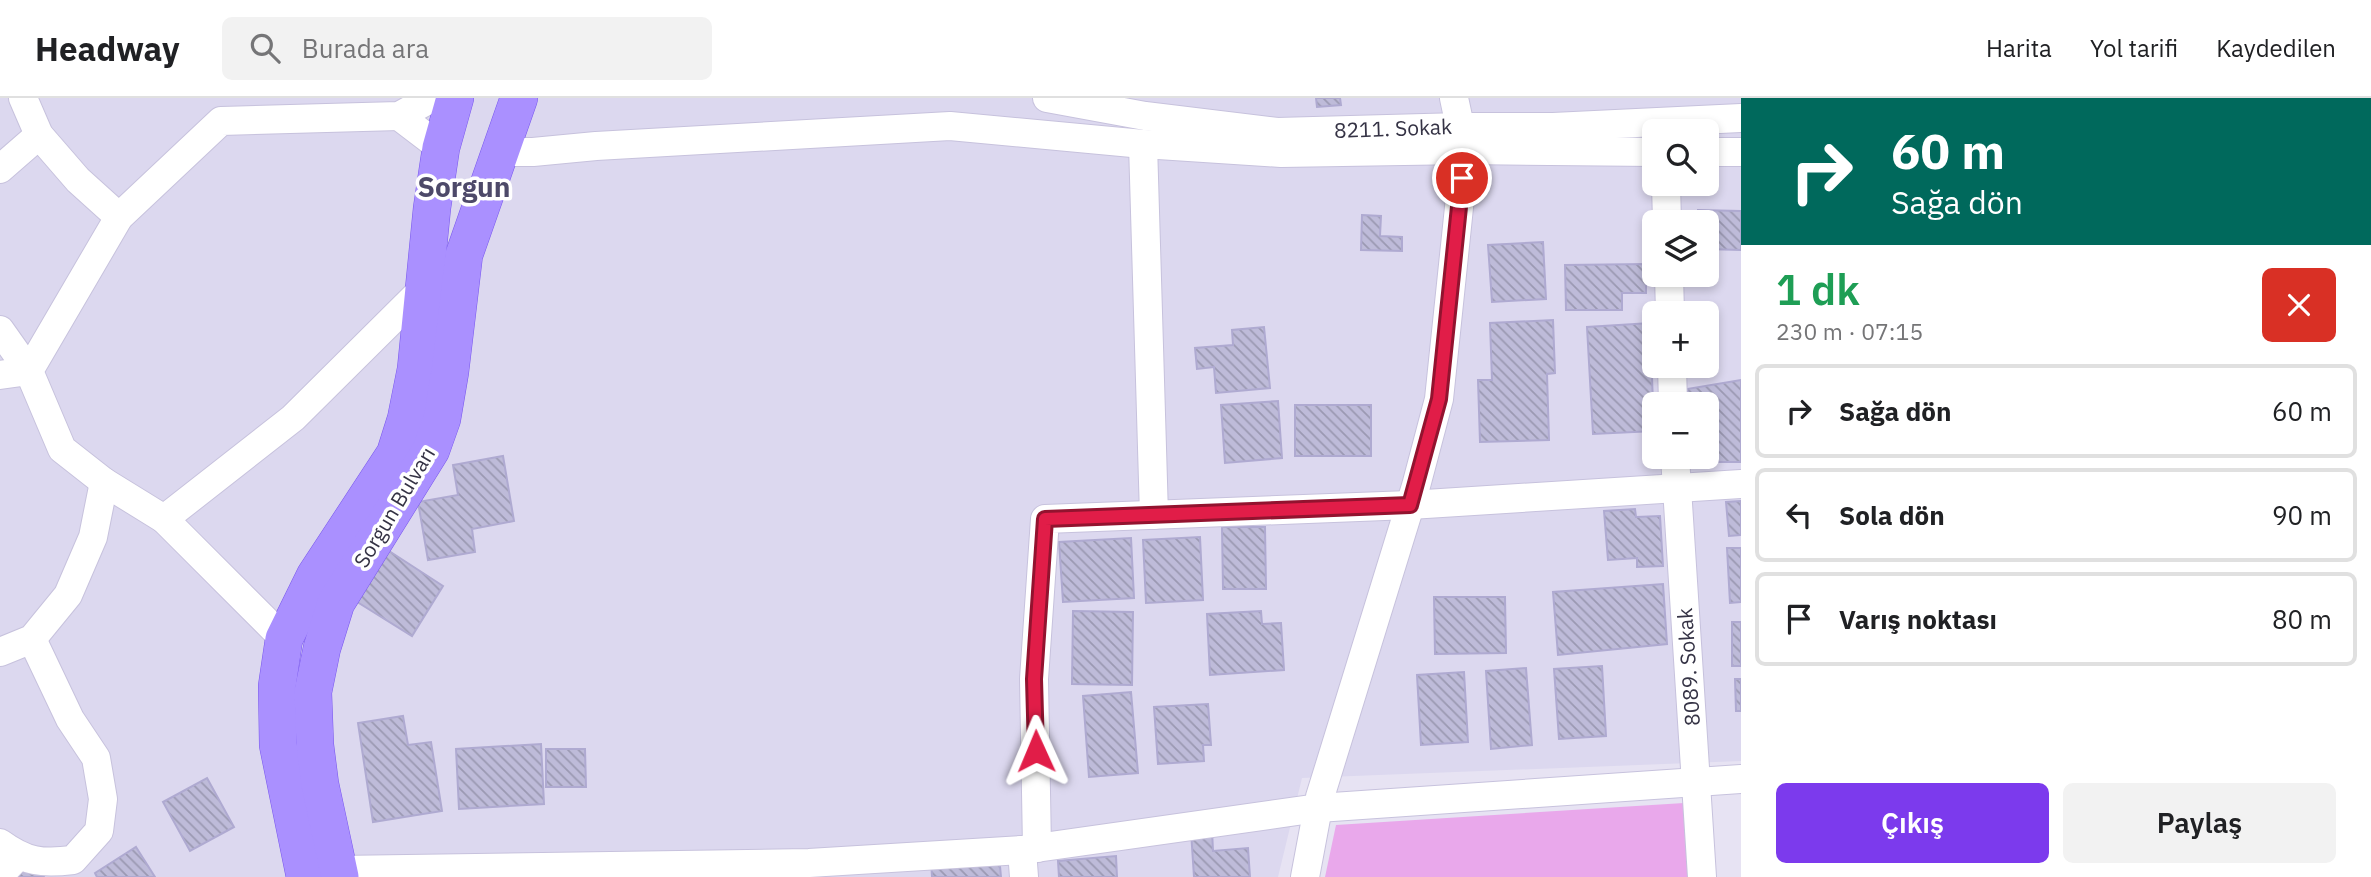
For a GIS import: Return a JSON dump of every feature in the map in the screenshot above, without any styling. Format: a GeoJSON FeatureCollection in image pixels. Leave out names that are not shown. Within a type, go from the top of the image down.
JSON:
{"type":"FeatureCollection","features":[{"type":"Feature","properties":{"kind":"main road","name":"Sorgun Bulvarı"},"geometry":{"type":"LineString","coordinates":[[328,875],[278,745],[277,686],[285,639],[315,576],[395,454],[406,419],[416,369],[432,208],[441,148],[455,98]]}},
{"type":"Feature","properties":{"kind":"main road","name":"Sorgun Bulvarı"},"geometry":{"type":"LineString","coordinates":[[328,875],[315,745],[313,692],[322,648],[336,603],[432,450],[442,419],[450,372],[464,255],[519,98]]}},
{"type":"Feature","properties":{"kind":"main road"},"geometry":{"type":"LineString","coordinates":[[441,148],[501,152]]}},
{"type":"Feature","properties":{"kind":"street"},"geometry":{"type":"LineString","coordinates":[[23,98],[39,135],[78,180],[119,217]]}},
{"type":"Feature","properties":{"kind":"street"},"geometry":{"type":"LineString","coordinates":[[29,371],[119,217],[219,109],[400,116],[432,98]]}},
{"type":"Feature","properties":{"kind":"street","name":"8211. Sokak"},"geometry":{"type":"LineString","coordinates":[[1047,98],[1145,116],[1277,132],[1463,138],[1553,127],[1740,111]]}},
{"type":"Feature","properties":{"kind":"street"},"geometry":{"type":"LineString","coordinates":[[1305,877],[1318,808],[1410,505],[1439,399],[1463,138],[1454,98]]}},
{"type":"Feature","properties":{"kind":"street"},"geometry":{"type":"LineString","coordinates":[[400,116],[441,148]]}},
{"type":"Feature","properties":{"kind":"street"},"geometry":{"type":"LineString","coordinates":[[501,152],[950,126],[1143,145],[1281,153],[1463,138],[1642,151]]}},
{"type":"Feature","properties":{"kind":"street"},"geometry":{"type":"LineString","coordinates":[[0,169],[39,135]]}},
{"type":"Feature","properties":{"kind":"street"},"geometry":{"type":"LineString","coordinates":[[1143,145],[1154,515]]}},
{"type":"Feature","properties":{"kind":"street"},"geometry":{"type":"LineString","coordinates":[[1719,152],[1741,152]]}},
{"type":"Feature","properties":{"kind":"street"},"geometry":{"type":"LineString","coordinates":[[164,519],[293,418],[424,288]]}},
{"type":"Feature","properties":{"kind":"street"},"geometry":{"type":"LineString","coordinates":[[0,330],[29,371],[62,449],[104,482],[164,519],[285,639]]}},
{"type":"Feature","properties":{"kind":"street"},"geometry":{"type":"LineString","coordinates":[[0,375],[29,371]]}},
{"type":"Feature","properties":{"kind":"street","name":"8089. Sokak"},"geometry":{"type":"LineString","coordinates":[[1675,469],[1702,877]]}},
{"type":"Feature","properties":{"kind":"street"},"geometry":{"type":"LineString","coordinates":[[0,652],[32,639],[68,595],[93,537],[104,482]]}},
{"type":"Feature","properties":{"kind":"street"},"geometry":{"type":"LineString","coordinates":[[1028,859],[1034,679],[1045,519],[1410,505],[1676,486],[1741,484]]}},
{"type":"Feature","properties":{"kind":"street"},"geometry":{"type":"LineString","coordinates":[[6,858],[78,868],[99,831],[103,799],[96,758],[70,719],[32,639]]}},
{"type":"Feature","properties":{"kind":"street"},"geometry":{"type":"LineString","coordinates":[[328,875],[809,870],[1028,859],[1318,808],[1741,779]]}},
{"type":"Feature","properties":{"kind":"shaded area"},"geometry":{"type":"Polygon","coordinates":[[[0,98],[1741,98],[1741,761],[1302,778],[1278,877],[0,877],[0,98]]]}},
{"type":"Feature","properties":{"kind":"shaded area"},"geometry":{"type":"Polygon","coordinates":[[[1684,803],[1690,877],[1325,877],[1336,825],[1684,803]]]}},
{"type":"Feature","properties":{"kind":"building"},"geometry":{"type":"Polygon","coordinates":[[[1316,98],[1340,98],[1341,105],[1317,107],[1316,98]]]}},
{"type":"Feature","properties":{"kind":"building"},"geometry":{"type":"Polygon","coordinates":[[[1719,210],[1741,211],[1741,250],[1719,249],[1719,210]]]}},
{"type":"Feature","properties":{"kind":"building"},"geometry":{"type":"Polygon","coordinates":[[[1362,215],[1381,216],[1380,236],[1402,237],[1402,251],[1361,250],[1362,215]]]}},
{"type":"Feature","properties":{"kind":"building"},"geometry":{"type":"Polygon","coordinates":[[[1543,242],[1546,299],[1492,302],[1488,245],[1543,242]]]}},
{"type":"Feature","properties":{"kind":"building"},"geometry":{"type":"Polygon","coordinates":[[[1642,264],[1642,287],[1646,287],[1646,293],[1622,293],[1622,310],[1566,310],[1565,265],[1642,264]]]}},
{"type":"Feature","properties":{"kind":"building"},"geometry":{"type":"Polygon","coordinates":[[[1553,320],[1555,373],[1547,374],[1549,440],[1480,442],[1478,380],[1492,380],[1490,323],[1553,320]]]}},
{"type":"Feature","properties":{"kind":"building"},"geometry":{"type":"Polygon","coordinates":[[[1642,324],[1642,378],[1652,378],[1653,392],[1642,392],[1642,432],[1593,434],[1587,327],[1642,324]]]}},
{"type":"Feature","properties":{"kind":"building"},"geometry":{"type":"Polygon","coordinates":[[[1264,327],[1270,388],[1216,393],[1214,367],[1197,369],[1195,348],[1233,345],[1232,330],[1264,327]]]}},
{"type":"Feature","properties":{"kind":"building"},"geometry":{"type":"Polygon","coordinates":[[[1741,380],[1741,462],[1719,462],[1719,392],[1688,392],[1687,389],[1741,380]]]}},
{"type":"Feature","properties":{"kind":"building"},"geometry":{"type":"Polygon","coordinates":[[[1278,401],[1282,458],[1225,463],[1221,405],[1278,401]]]}},
{"type":"Feature","properties":{"kind":"building"},"geometry":{"type":"Polygon","coordinates":[[[1295,405],[1371,405],[1371,456],[1295,456],[1295,405]]]}},
{"type":"Feature","properties":{"kind":"building"},"geometry":{"type":"Polygon","coordinates":[[[503,456],[514,521],[472,529],[475,552],[428,560],[418,502],[458,495],[453,465],[503,456]]]}},
{"type":"Feature","properties":{"kind":"building"},"geometry":{"type":"Polygon","coordinates":[[[1741,501],[1741,535],[1729,536],[1726,502],[1741,501]]]}},
{"type":"Feature","properties":{"kind":"building"},"geometry":{"type":"Polygon","coordinates":[[[1635,509],[1636,517],[1660,516],[1663,566],[1637,567],[1637,558],[1608,560],[1604,511],[1635,509]]]}},
{"type":"Feature","properties":{"kind":"building"},"geometry":{"type":"Polygon","coordinates":[[[1222,527],[1265,527],[1266,589],[1223,589],[1222,527]]]}},
{"type":"Feature","properties":{"kind":"building"},"geometry":{"type":"Polygon","coordinates":[[[1200,537],[1203,600],[1146,603],[1143,540],[1200,537]]]}},
{"type":"Feature","properties":{"kind":"building"},"geometry":{"type":"Polygon","coordinates":[[[1131,538],[1134,598],[1063,602],[1059,542],[1131,538]]]}},
{"type":"Feature","properties":{"kind":"building"},"geometry":{"type":"Polygon","coordinates":[[[1727,548],[1741,548],[1741,602],[1730,603],[1727,548]]]}},
{"type":"Feature","properties":{"kind":"building"},"geometry":{"type":"Polygon","coordinates":[[[386,549],[443,586],[412,636],[354,600],[386,549]]]}},
{"type":"Feature","properties":{"kind":"building"},"geometry":{"type":"Polygon","coordinates":[[[1663,584],[1667,644],[1558,655],[1553,592],[1663,584]]]}},
{"type":"Feature","properties":{"kind":"building"},"geometry":{"type":"Polygon","coordinates":[[[1434,597],[1505,597],[1506,653],[1435,654],[1434,597]]]}},
{"type":"Feature","properties":{"kind":"building"},"geometry":{"type":"Polygon","coordinates":[[[1073,611],[1133,612],[1132,685],[1072,684],[1073,611]]]}},
{"type":"Feature","properties":{"kind":"building"},"geometry":{"type":"Polygon","coordinates":[[[1261,611],[1262,624],[1281,623],[1284,670],[1210,675],[1207,614],[1261,611]]]}},
{"type":"Feature","properties":{"kind":"building"},"geometry":{"type":"Polygon","coordinates":[[[1732,622],[1741,622],[1741,666],[1732,666],[1732,622]]]}},
{"type":"Feature","properties":{"kind":"building"},"geometry":{"type":"Polygon","coordinates":[[[1602,666],[1606,736],[1559,739],[1554,669],[1602,666]]]}},
{"type":"Feature","properties":{"kind":"building"},"geometry":{"type":"Polygon","coordinates":[[[1526,668],[1532,745],[1491,749],[1486,671],[1526,668]]]}},
{"type":"Feature","properties":{"kind":"building"},"geometry":{"type":"Polygon","coordinates":[[[1464,672],[1468,742],[1421,745],[1417,675],[1464,672]]]}},
{"type":"Feature","properties":{"kind":"building"},"geometry":{"type":"Polygon","coordinates":[[[1735,679],[1741,679],[1741,711],[1736,711],[1735,679]]]}},
{"type":"Feature","properties":{"kind":"building"},"geometry":{"type":"Polygon","coordinates":[[[1131,692],[1138,773],[1089,777],[1083,696],[1131,692]]]}},
{"type":"Feature","properties":{"kind":"building"},"geometry":{"type":"Polygon","coordinates":[[[1208,704],[1211,745],[1203,745],[1204,761],[1158,764],[1154,707],[1208,704]]]}},
{"type":"Feature","properties":{"kind":"building"},"geometry":{"type":"Polygon","coordinates":[[[403,716],[408,745],[431,742],[442,811],[373,822],[358,723],[403,716]]]}},
{"type":"Feature","properties":{"kind":"building"},"geometry":{"type":"Polygon","coordinates":[[[541,744],[544,804],[459,809],[456,749],[541,744]]]}},
{"type":"Feature","properties":{"kind":"building"},"geometry":{"type":"Polygon","coordinates":[[[546,749],[585,749],[586,787],[546,787],[546,749]]]}},
{"type":"Feature","properties":{"kind":"building"},"geometry":{"type":"Polygon","coordinates":[[[207,778],[234,827],[190,851],[163,802],[207,778]]]}},
{"type":"Feature","properties":{"kind":"building"},"geometry":{"type":"Polygon","coordinates":[[[1212,830],[1213,851],[1248,848],[1250,877],[1194,877],[1191,831],[1212,830]]]}},
{"type":"Feature","properties":{"kind":"building"},"geometry":{"type":"Polygon","coordinates":[[[136,847],[155,877],[97,877],[95,873],[136,847]]]}},
{"type":"Feature","properties":{"kind":"building"},"geometry":{"type":"Polygon","coordinates":[[[999,855],[1001,877],[932,877],[931,859],[999,855]]]}},
{"type":"Feature","properties":{"kind":"building"},"geometry":{"type":"Polygon","coordinates":[[[1116,856],[1117,877],[1059,877],[1058,861],[1116,856]]]}},
{"type":"Feature","properties":{"kind":"building"},"geometry":{"type":"Polygon","coordinates":[[[37,864],[44,877],[14,877],[37,864]]]}},
{"type":"Feature","properties":{"kind":"district","name":"Sorgun"},"geometry":{"type":"Point","coordinates":[464,186]}},
{"type":"Feature","properties":{"kind":"route"},"geometry":{"type":"LineString","coordinates":[[1036,751],[1034,679],[1045,519],[1410,505],[1439,399],[1462,178]]}}]}
